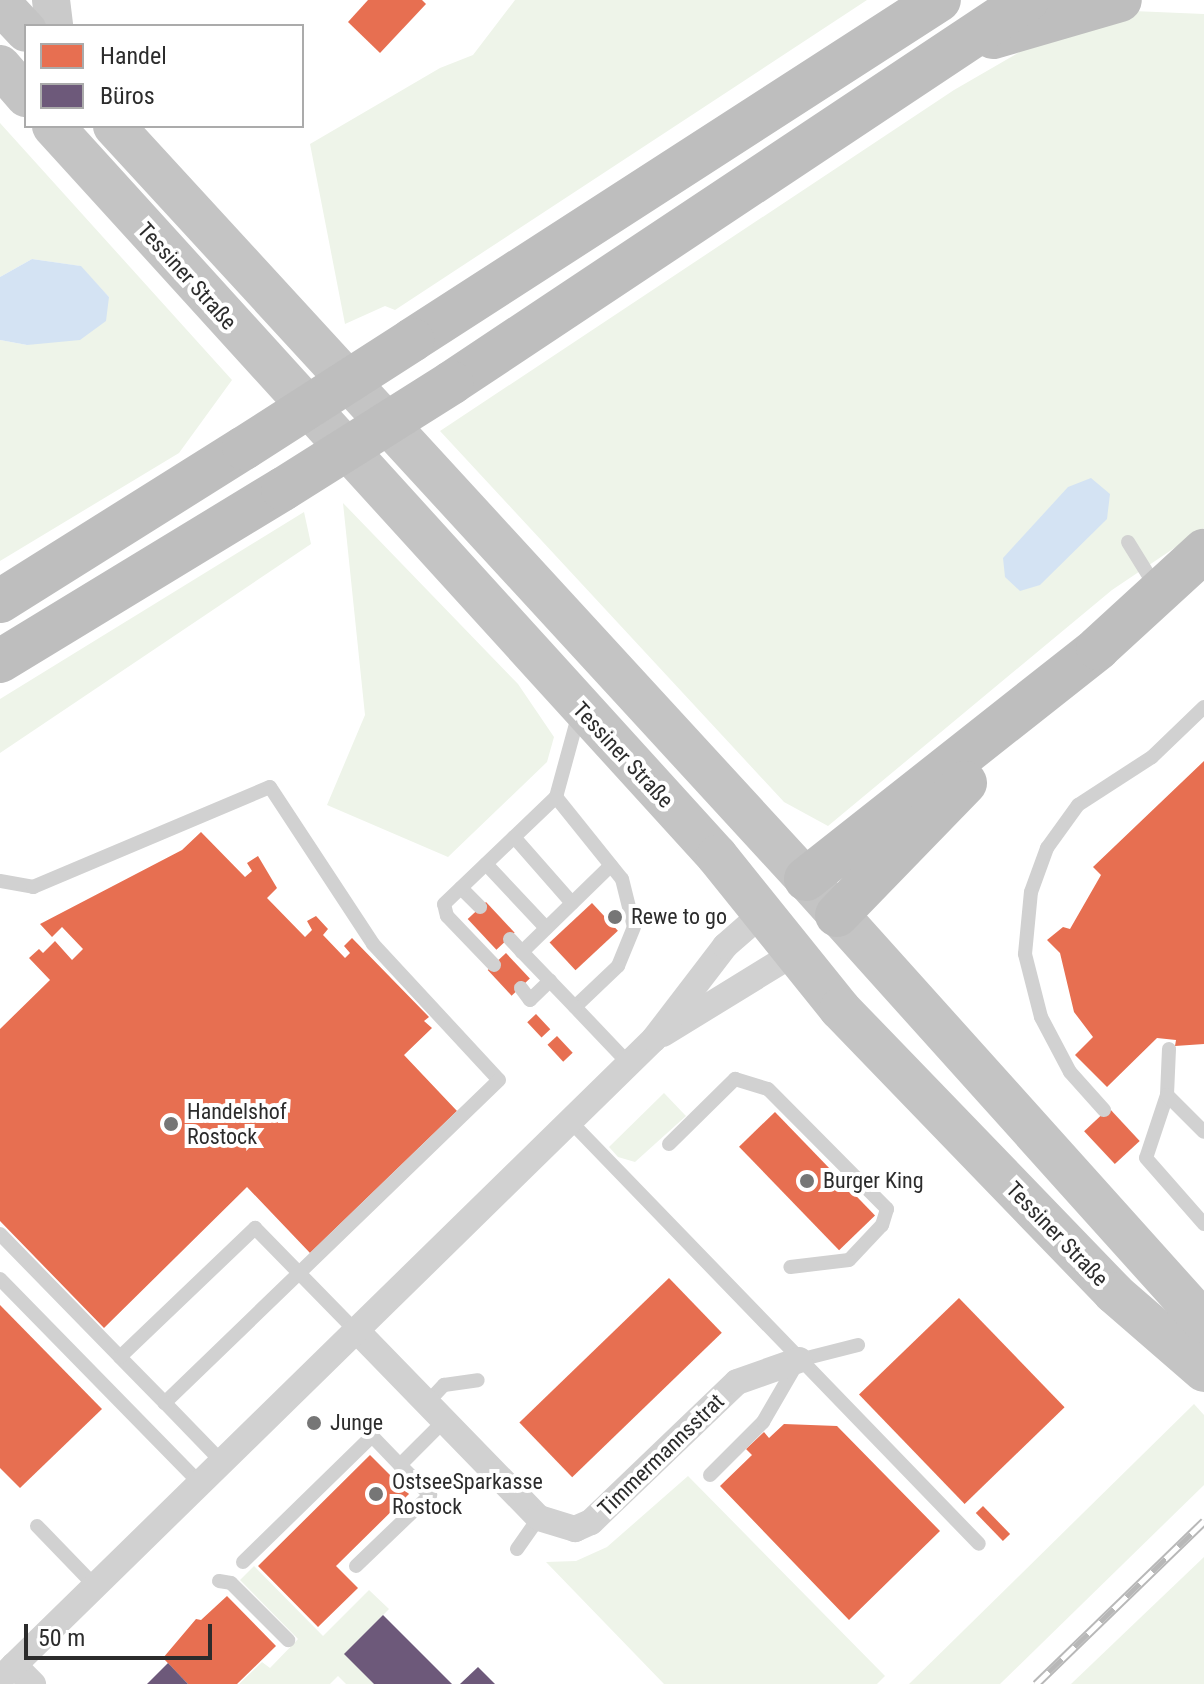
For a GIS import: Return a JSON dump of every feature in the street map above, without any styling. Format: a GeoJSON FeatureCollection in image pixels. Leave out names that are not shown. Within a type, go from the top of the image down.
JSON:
{"type":"FeatureCollection","features":[{"type":"Feature","properties":{"kind":"highway"},"geometry":{"type":"LineString","coordinates":[[0,601],[244,448],[939,0]]}},
{"type":"Feature","properties":{"kind":"highway"},"geometry":{"type":"LineString","coordinates":[[0,661],[451,383],[1027,0]]}},
{"type":"Feature","properties":{"kind":"highway"},"geometry":{"type":"LineString","coordinates":[[953,51],[1120,0]]}},
{"type":"Feature","properties":{"kind":"highway"},"geometry":{"type":"LineString","coordinates":[[837,915],[1098,648],[1204,551]]}},
{"type":"Feature","properties":{"kind":"highway"},"geometry":{"type":"LineString","coordinates":[[806,879],[1098,648]]}},
{"type":"Feature","properties":{"kind":"main road"},"geometry":{"type":"LineString","coordinates":[[0,3],[24,29]]}},
{"type":"Feature","properties":{"kind":"main road"},"geometry":{"type":"LineString","coordinates":[[0,66],[24,94]]}},
{"type":"Feature","properties":{"kind":"main road","name":"Tessiner Straße"},"geometry":{"type":"LineString","coordinates":[[55,128],[765,911],[793,954],[1114,1293],[1197,1347]]}},
{"type":"Feature","properties":{"kind":"main road","name":"Tessiner Straße"},"geometry":{"type":"LineString","coordinates":[[116,128],[806,879],[1197,1347]]}},
{"type":"Feature","properties":{"kind":"main road"},"geometry":{"type":"LineString","coordinates":[[765,911],[806,879]]}},
{"type":"Feature","properties":{"kind":"main road"},"geometry":{"type":"LineString","coordinates":[[793,954],[837,915]]}},
{"type":"Feature","properties":{"kind":"street"},"geometry":{"type":"LineString","coordinates":[[51,0],[54,24]]}},
{"type":"Feature","properties":{"kind":"street"},"geometry":{"type":"LineString","coordinates":[[16,1676],[95,1586],[359,1333],[654,1039],[725,946],[765,911]]}},
{"type":"Feature","properties":{"kind":"street"},"geometry":{"type":"LineString","coordinates":[[654,1039],[793,954]]}},
{"type":"Feature","properties":{"kind":"street"},"geometry":{"type":"LineString","coordinates":[[359,1333],[539,1518]]}},
{"type":"Feature","properties":{"kind":"street","name":"Timmermannsstrat"},"geometry":{"type":"LineString","coordinates":[[539,1518],[575,1529],[591,1522],[737,1382],[799,1360]]}},
{"type":"Feature","properties":{"kind":"lane"},"geometry":{"type":"LineString","coordinates":[[1128,542],[1159,592]]}},
{"type":"Feature","properties":{"kind":"lane"},"geometry":{"type":"LineString","coordinates":[[1104,1110],[1070,1072],[1041,1017],[1025,954],[1031,892],[1047,848],[1078,805],[1152,757],[1204,707]]}},
{"type":"Feature","properties":{"kind":"lane"},"geometry":{"type":"LineString","coordinates":[[494,965],[447,916],[444,904],[556,797],[580,709]]}},
{"type":"Feature","properties":{"kind":"lane"},"geometry":{"type":"LineString","coordinates":[[0,881],[33,887],[270,787],[373,944],[499,1080],[165,1403]]}},
{"type":"Feature","properties":{"kind":"lane"},"geometry":{"type":"LineString","coordinates":[[556,797],[622,879],[634,927],[618,966],[575,1007]]}},
{"type":"Feature","properties":{"kind":"lane"},"geometry":{"type":"LineString","coordinates":[[514,837],[572,903]]}},
{"type":"Feature","properties":{"kind":"lane"},"geometry":{"type":"LineString","coordinates":[[486,864],[546,928]]}},
{"type":"Feature","properties":{"kind":"lane"},"geometry":{"type":"LineString","coordinates":[[522,952],[611,865]]}},
{"type":"Feature","properties":{"kind":"lane"},"geometry":{"type":"LineString","coordinates":[[461,888],[480,907]]}},
{"type":"Feature","properties":{"kind":"lane"},"geometry":{"type":"LineString","coordinates":[[510,939],[629,1064]]}},
{"type":"Feature","properties":{"kind":"lane"},"geometry":{"type":"LineString","coordinates":[[521,988],[530,1000],[550,981]]}},
{"type":"Feature","properties":{"kind":"lane"},"geometry":{"type":"LineString","coordinates":[[1169,1049],[1167,1095],[1146,1158],[1204,1224]]}},
{"type":"Feature","properties":{"kind":"lane"},"geometry":{"type":"LineString","coordinates":[[669,1144],[735,1079],[768,1089],[887,1209],[882,1225],[849,1260],[790,1267]]}},
{"type":"Feature","properties":{"kind":"lane"},"geometry":{"type":"LineString","coordinates":[[1167,1095],[1204,1132]]}},
{"type":"Feature","properties":{"kind":"lane"},"geometry":{"type":"LineString","coordinates":[[570,1121],[979,1544]]}},
{"type":"Feature","properties":{"kind":"lane"},"geometry":{"type":"LineString","coordinates":[[120,1357],[255,1228],[359,1333]]}},
{"type":"Feature","properties":{"kind":"lane"},"geometry":{"type":"LineString","coordinates":[[0,1234],[222,1462]]}},
{"type":"Feature","properties":{"kind":"lane"},"geometry":{"type":"LineString","coordinates":[[0,1279],[200,1483]]}},
{"type":"Feature","properties":{"kind":"lane"},"geometry":{"type":"LineString","coordinates":[[710,1475],[763,1422],[799,1360],[858,1345]]}},
{"type":"Feature","properties":{"kind":"lane"},"geometry":{"type":"LineString","coordinates":[[400,1465],[436,1412],[444,1385],[478,1380]]}},
{"type":"Feature","properties":{"kind":"lane"},"geometry":{"type":"LineString","coordinates":[[243,1562],[372,1436],[430,1495],[356,1566]]}},
{"type":"Feature","properties":{"kind":"lane"},"geometry":{"type":"LineString","coordinates":[[517,1549],[539,1518]]}},
{"type":"Feature","properties":{"kind":"lane"},"geometry":{"type":"LineString","coordinates":[[37,1526],[95,1586]]}},
{"type":"Feature","properties":{"kind":"lane"},"geometry":{"type":"LineString","coordinates":[[219,1581],[231,1583],[288,1640]]}},
{"type":"Feature","properties":{"kind":"shaded area"},"geometry":{"type":"Polygon","coordinates":[[[515,0],[867,0],[395,310],[385,306],[345,324],[310,144],[440,68],[473,55],[515,0]]]}},
{"type":"Feature","properties":{"kind":"shaded area"},"geometry":{"type":"Polygon","coordinates":[[[1133,11],[1204,14],[1204,528],[1112,590],[828,826],[784,802],[440,431],[954,90],[1054,32],[1133,11]]]}},
{"type":"Feature","properties":{"kind":"shaded area"},"geometry":{"type":"Polygon","coordinates":[[[0,123],[232,380],[179,453],[0,561],[0,340],[27,345],[109,297],[80,266],[32,259],[0,277],[0,123]]]}},
{"type":"Feature","properties":{"kind":"shaded area"},"geometry":{"type":"Polygon","coordinates":[[[343,503],[518,684],[554,737],[547,762],[448,857],[327,805],[365,715],[343,503]]]}},
{"type":"Feature","properties":{"kind":"shaded area"},"geometry":{"type":"Polygon","coordinates":[[[304,512],[311,544],[0,753],[0,699],[304,512]]]}},
{"type":"Feature","properties":{"kind":"shaded area"},"geometry":{"type":"Polygon","coordinates":[[[664,1093],[686,1116],[635,1162],[618,1157],[609,1147],[664,1093]]]}},
{"type":"Feature","properties":{"kind":"shaded area"},"geometry":{"type":"Polygon","coordinates":[[[1194,1404],[1204,1415],[1204,1485],[1000,1684],[909,1684],[1194,1404]]]}},
{"type":"Feature","properties":{"kind":"shaded area"},"geometry":{"type":"Polygon","coordinates":[[[688,1476],[885,1676],[877,1684],[664,1684],[546,1562],[576,1561],[607,1547],[688,1476]]]}},
{"type":"Feature","properties":{"kind":"shaded area"},"geometry":{"type":"Polygon","coordinates":[[[1204,1557],[1204,1684],[1071,1684],[1139,1619],[1204,1557]]]}},
{"type":"Feature","properties":{"kind":"shaded area"},"geometry":{"type":"Polygon","coordinates":[[[254,1566],[323,1636],[369,1590],[389,1609],[345,1654],[374,1684],[346,1684],[338,1676],[330,1684],[239,1684],[262,1662],[270,1668],[298,1639],[240,1580],[254,1566]]]}},
{"type":"Feature","properties":{"kind":"water"},"geometry":{"type":"Polygon","coordinates":[[[32,259],[81,266],[109,297],[106,321],[80,340],[27,345],[0,340],[0,277],[32,259]]]}},
{"type":"Feature","properties":{"kind":"water"},"geometry":{"type":"Polygon","coordinates":[[[1091,478],[1110,494],[1107,519],[1040,585],[1020,591],[1005,577],[1003,558],[1068,487],[1091,478]]]}},
{"type":"Feature","properties":{"kind":"building: Handel"},"geometry":{"type":"Polygon","coordinates":[[[368,0],[422,0],[426,4],[380,53],[348,22],[368,0]]]}},
{"type":"Feature","properties":{"kind":"building: Handel"},"geometry":{"type":"Polygon","coordinates":[[[1204,761],[1204,1044],[1175,1046],[1176,1040],[1157,1038],[1107,1087],[1075,1055],[1093,1037],[1074,1012],[1060,953],[1047,940],[1063,927],[1070,929],[1101,875],[1093,867],[1204,761]]]}},
{"type":"Feature","properties":{"kind":"building: Handel","name":"Handelshof Rostock"},"geometry":{"type":"Polygon","coordinates":[[[201,832],[245,877],[252,871],[247,863],[258,856],[277,888],[267,898],[305,937],[312,930],[307,921],[316,916],[328,929],[323,935],[345,958],[350,953],[344,946],[352,938],[429,1017],[424,1021],[432,1028],[404,1055],[457,1111],[310,1253],[247,1187],[104,1328],[0,1221],[0,1029],[50,980],[29,958],[39,949],[43,953],[55,941],[72,960],[83,949],[62,927],[52,937],[40,924],[182,850],[201,832]]]}},
{"type":"Feature","properties":{"kind":"building: Handel"},"geometry":{"type":"Polygon","coordinates":[[[486,902],[515,933],[496,950],[468,919],[486,902]]]}},
{"type":"Feature","properties":{"kind":"building: Handel"},"geometry":{"type":"Polygon","coordinates":[[[592,903],[618,931],[575,970],[550,943],[592,903]]]}},
{"type":"Feature","properties":{"kind":"building: Handel"},"geometry":{"type":"Polygon","coordinates":[[[506,953],[530,979],[512,996],[488,970],[506,953]]]}},
{"type":"Feature","properties":{"kind":"building: Handel"},"geometry":{"type":"Polygon","coordinates":[[[536,1014],[550,1029],[542,1038],[527,1022],[536,1014]]]}},
{"type":"Feature","properties":{"kind":"building: Handel"},"geometry":{"type":"Polygon","coordinates":[[[557,1036],[573,1053],[563,1062],[547,1045],[557,1036]]]}},
{"type":"Feature","properties":{"kind":"building: Handel"},"geometry":{"type":"Polygon","coordinates":[[[1109,1108],[1140,1141],[1115,1164],[1084,1131],[1109,1108]]]}},
{"type":"Feature","properties":{"kind":"building: Handel","name":"Burger King"},"geometry":{"type":"Polygon","coordinates":[[[775,1112],[875,1216],[839,1250],[739,1147],[775,1112]]]}},
{"type":"Feature","properties":{"kind":"building: Handel"},"geometry":{"type":"Polygon","coordinates":[[[669,1278],[722,1333],[572,1477],[519,1422],[669,1278]]]}},
{"type":"Feature","properties":{"kind":"building: Handel"},"geometry":{"type":"Polygon","coordinates":[[[959,1298],[1065,1407],[965,1504],[859,1395],[959,1298]]]}},
{"type":"Feature","properties":{"kind":"building: Handel"},"geometry":{"type":"Polygon","coordinates":[[[0,1305],[102,1409],[20,1488],[0,1468],[0,1305]]]}},
{"type":"Feature","properties":{"kind":"building: Handel"},"geometry":{"type":"Polygon","coordinates":[[[784,1424],[837,1426],[940,1531],[849,1620],[720,1486],[752,1455],[746,1449],[764,1432],[769,1438],[784,1424]]]}},
{"type":"Feature","properties":{"kind":"building: Handel"},"geometry":{"type":"Polygon","coordinates":[[[370,1455],[409,1494],[336,1566],[358,1588],[318,1627],[258,1566],[370,1455]]]}},
{"type":"Feature","properties":{"kind":"building: Handel"},"geometry":{"type":"Polygon","coordinates":[[[983,1506],[1010,1534],[1003,1541],[976,1513],[983,1506]]]}},
{"type":"Feature","properties":{"kind":"building: Handel"},"geometry":{"type":"Polygon","coordinates":[[[227,1596],[276,1646],[237,1684],[188,1684],[163,1658],[196,1619],[201,1620],[227,1596]]]}},
{"type":"Feature","properties":{"kind":"building: Büros"},"geometry":{"type":"Polygon","coordinates":[[[383,1615],[452,1684],[374,1684],[344,1654],[383,1615]]]}},
{"type":"Feature","properties":{"kind":"building: Büros"},"geometry":{"type":"Polygon","coordinates":[[[168,1663],[188,1684],[147,1684],[168,1663]]]}},
{"type":"Feature","properties":{"kind":"building: Büros"},"geometry":{"type":"Polygon","coordinates":[[[478,1667],[495,1684],[460,1684],[478,1667]]]}},
{"type":"Feature","properties":{"kind":"railway"},"geometry":{"type":"LineString","coordinates":[[1036,1684],[1204,1521]]}},
{"type":"Feature","properties":{"kind":"place","name":"Rewe to go"},"geometry":{"type":"Point","coordinates":[615,917]}},
{"type":"Feature","properties":{"kind":"place","name":"Handelshof Rostock"},"geometry":{"type":"Point","coordinates":[171,1124]}},
{"type":"Feature","properties":{"kind":"place","name":"Burger King"},"geometry":{"type":"Point","coordinates":[807,1181]}},
{"type":"Feature","properties":{"kind":"place","name":"Junge"},"geometry":{"type":"Point","coordinates":[314,1423]}},
{"type":"Feature","properties":{"kind":"place","name":"OstseeSparkasse Rostock"},"geometry":{"type":"Point","coordinates":[376,1494]}}]}
